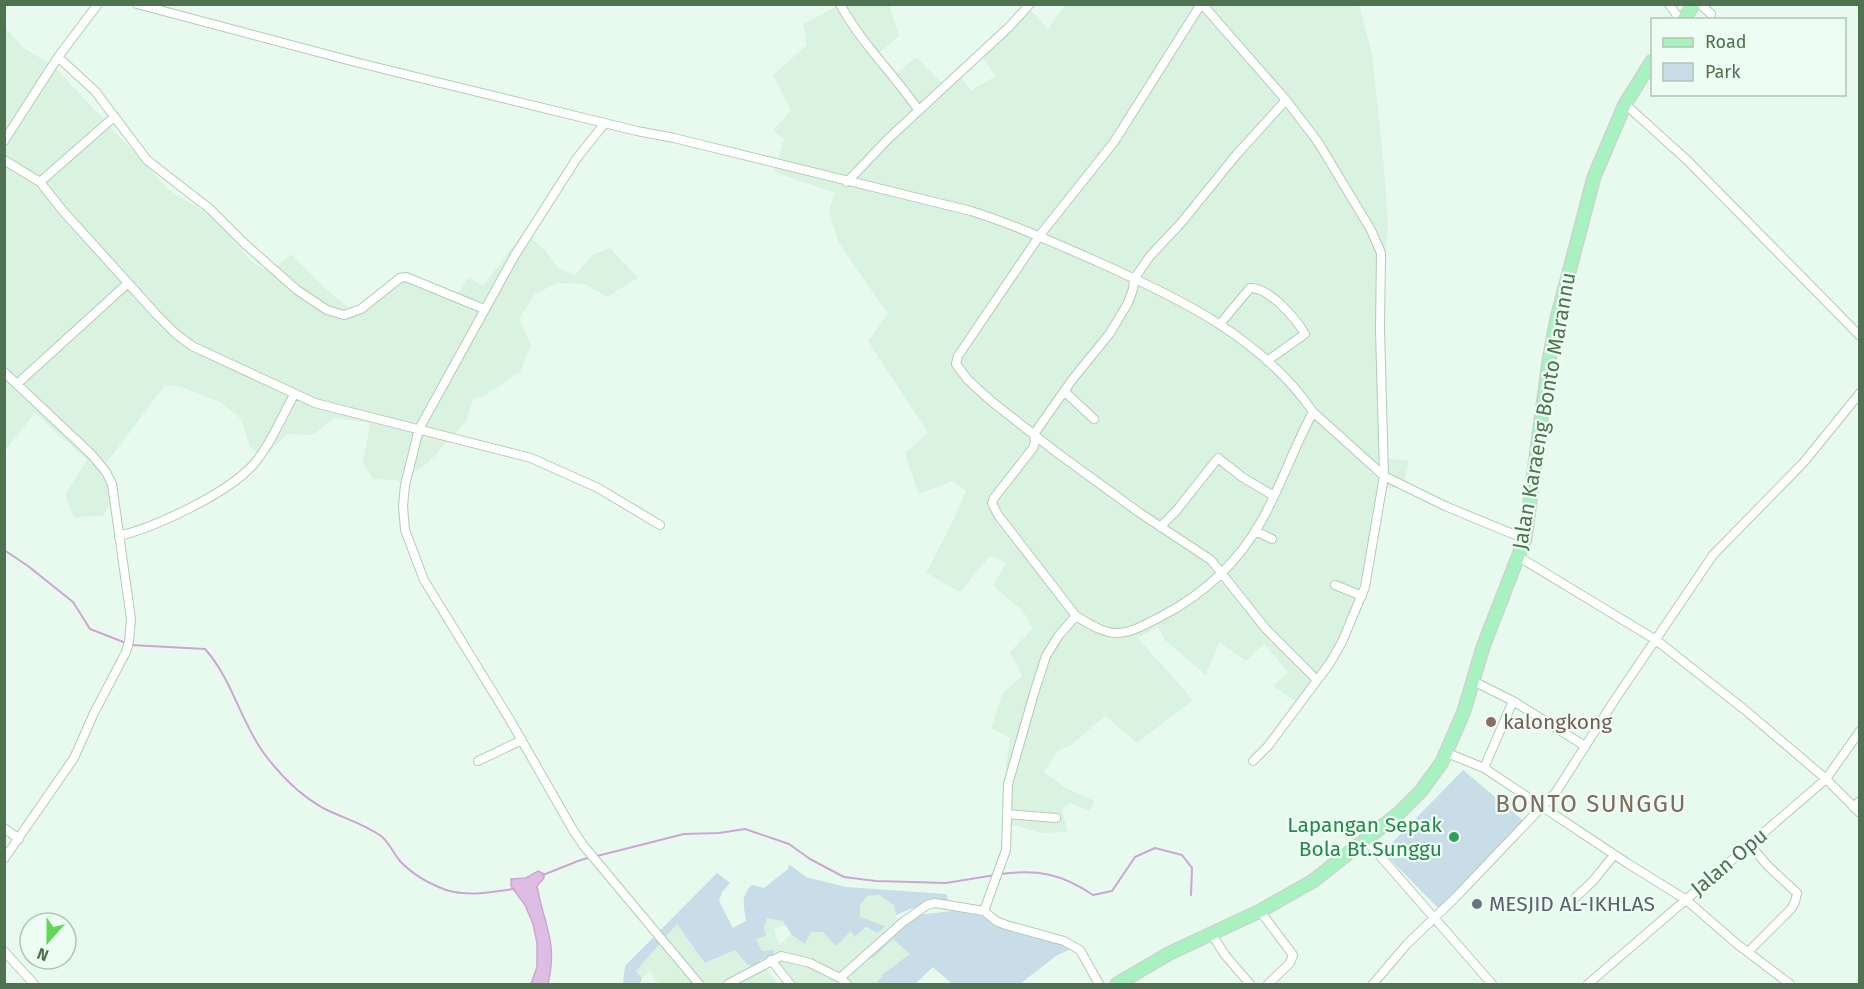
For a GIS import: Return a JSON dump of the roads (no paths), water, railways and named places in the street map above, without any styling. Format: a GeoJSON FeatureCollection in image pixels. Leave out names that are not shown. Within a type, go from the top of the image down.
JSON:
{"type":"FeatureCollection","features":[{"type":"Feature","properties":{"kind":"main road"},"geometry":{"type":"LineString","coordinates":[[1684,18],[1694,4]]}},
{"type":"Feature","properties":{"kind":"main road","name":"Jalan Karaeng Bonto Marannu"},"geometry":{"type":"LineString","coordinates":[[1117,984],[1170,953],[1260,911],[1313,881],[1392,820],[1413,800],[1447,753],[1483,647],[1525,538],[1549,360],[1565,283],[1594,177],[1625,104],[1651,64]]}},
{"type":"Feature","properties":{"kind":"street"},"geometry":{"type":"LineString","coordinates":[[4,141],[58,57],[98,4]]}},
{"type":"Feature","properties":{"kind":"street"},"geometry":{"type":"LineString","coordinates":[[137,4],[359,63],[970,211],[1040,235],[1187,304],[1220,324],[1267,362],[1313,412],[1384,476],[1445,506],[1525,538]]}},
{"type":"Feature","properties":{"kind":"street"},"geometry":{"type":"LineString","coordinates":[[840,4],[868,46],[897,80],[919,111]]}},
{"type":"Feature","properties":{"kind":"street"},"geometry":{"type":"LineString","coordinates":[[847,182],[874,153],[1009,27],[1030,4]]}},
{"type":"Feature","properties":{"kind":"street"},"geometry":{"type":"LineString","coordinates":[[1253,760],[1268,746],[1317,680],[1342,642],[1362,596],[1370,565],[1384,476],[1380,329],[1381,254],[1371,230],[1318,142],[1286,100],[1201,4],[1114,142],[1040,235],[958,356],[956,364],[968,380],[991,401],[1096,482],[1211,560],[1266,629],[1317,680]]}},
{"type":"Feature","properties":{"kind":"street"},"geometry":{"type":"LineString","coordinates":[[1669,4],[1680,18]]}},
{"type":"Feature","properties":{"kind":"street"},"geometry":{"type":"LineString","coordinates":[[1700,4],[1710,14]]}},
{"type":"Feature","properties":{"kind":"street"},"geometry":{"type":"LineString","coordinates":[[58,57],[95,91],[147,160],[205,204],[245,244],[297,290],[327,310],[344,315],[361,309],[400,278],[406,277],[484,309]]}},
{"type":"Feature","properties":{"kind":"street"},"geometry":{"type":"LineString","coordinates":[[1286,100],[1164,240],[1134,279],[1131,295],[1115,325],[1034,434],[1033,448],[992,502],[998,515],[1076,616],[1102,632],[1122,633],[1138,628],[1178,608],[1222,574],[1255,531],[1313,412]]}},
{"type":"Feature","properties":{"kind":"street"},"geometry":{"type":"LineString","coordinates":[[1625,104],[1688,161],[1860,336]]}},
{"type":"Feature","properties":{"kind":"street"},"geometry":{"type":"LineString","coordinates":[[40,182],[114,117]]}},
{"type":"Feature","properties":{"kind":"street"},"geometry":{"type":"LineString","coordinates":[[605,123],[547,204],[484,309],[418,429],[404,496],[403,520],[407,537],[424,580],[583,845],[699,984]]}},
{"type":"Feature","properties":{"kind":"street"},"geometry":{"type":"LineString","coordinates":[[4,160],[40,182],[63,211],[182,340],[294,394],[340,410],[531,458],[598,488],[660,525]]}},
{"type":"Feature","properties":{"kind":"street"},"geometry":{"type":"LineString","coordinates":[[17,384],[128,283]]}},
{"type":"Feature","properties":{"kind":"street"},"geometry":{"type":"LineString","coordinates":[[1220,324],[1250,288],[1257,288],[1276,301],[1287,310],[1305,334],[1267,362]]}},
{"type":"Feature","properties":{"kind":"street"},"geometry":{"type":"LineString","coordinates":[[4,372],[92,455],[112,483],[131,620],[129,642],[74,758],[4,859]]}},
{"type":"Feature","properties":{"kind":"street"},"geometry":{"type":"LineString","coordinates":[[1065,392],[1094,419]]}},
{"type":"Feature","properties":{"kind":"street"},"geometry":{"type":"LineString","coordinates":[[1373,984],[1407,944],[1556,792],[1713,555],[1803,462],[1860,393]]}},
{"type":"Feature","properties":{"kind":"street"},"geometry":{"type":"LineString","coordinates":[[119,536],[136,532],[206,500],[241,476],[253,466],[294,394]]}},
{"type":"Feature","properties":{"kind":"street"},"geometry":{"type":"LineString","coordinates":[[1160,527],[1176,511],[1218,458],[1242,477],[1274,496]]}},
{"type":"Feature","properties":{"kind":"street"},"geometry":{"type":"LineString","coordinates":[[1255,531],[1272,539]]}},
{"type":"Feature","properties":{"kind":"street"},"geometry":{"type":"LineString","coordinates":[[1519,557],[1656,640],[1745,710],[1826,779],[1860,813]]}},
{"type":"Feature","properties":{"kind":"street"},"geometry":{"type":"LineString","coordinates":[[1335,585],[1362,596]]}},
{"type":"Feature","properties":{"kind":"street"},"geometry":{"type":"LineString","coordinates":[[984,910],[1006,849],[1008,784],[1046,656],[1059,635],[1076,616]]}},
{"type":"Feature","properties":{"kind":"street"},"geometry":{"type":"LineString","coordinates":[[1473,681],[1513,701],[1585,746]]}},
{"type":"Feature","properties":{"kind":"street"},"geometry":{"type":"LineString","coordinates":[[1484,768],[1513,701]]}},
{"type":"Feature","properties":{"kind":"street","name":"Jalan Opu"},"geometry":{"type":"LineString","coordinates":[[1588,984],[1826,779],[1860,731]]}},
{"type":"Feature","properties":{"kind":"street"},"geometry":{"type":"LineString","coordinates":[[478,761],[522,740]]}},
{"type":"Feature","properties":{"kind":"street"},"geometry":{"type":"LineString","coordinates":[[1447,753],[1484,768],[1614,855],[1685,899],[1790,984]]}},
{"type":"Feature","properties":{"kind":"street"},"geometry":{"type":"LineString","coordinates":[[1853,807],[1860,801]]}},
{"type":"Feature","properties":{"kind":"street"},"geometry":{"type":"LineString","coordinates":[[1007,814],[1056,818]]}},
{"type":"Feature","properties":{"kind":"street"},"geometry":{"type":"LineString","coordinates":[[4,828],[19,839]]}},
{"type":"Feature","properties":{"kind":"street"},"geometry":{"type":"LineString","coordinates":[[1366,840],[1492,984]]}},
{"type":"Feature","properties":{"kind":"street"},"geometry":{"type":"LineString","coordinates":[[1748,952],[1791,909],[1797,893],[1768,866],[1749,844]]}},
{"type":"Feature","properties":{"kind":"street"},"geometry":{"type":"LineString","coordinates":[[1576,897],[1593,881],[1614,855]]}},
{"type":"Feature","properties":{"kind":"street"},"geometry":{"type":"LineString","coordinates":[[840,978],[903,922],[927,905],[935,903],[984,910],[996,921],[1064,941],[1080,950],[1099,984]]}},
{"type":"Feature","properties":{"kind":"street"},"geometry":{"type":"LineString","coordinates":[[1260,911],[1293,955],[1290,963],[1268,984]]}},
{"type":"Feature","properties":{"kind":"street"},"geometry":{"type":"LineString","coordinates":[[1211,933],[1230,961],[1250,984]]}},
{"type":"Feature","properties":{"kind":"street"},"geometry":{"type":"LineString","coordinates":[[4,951],[34,984]]}},
{"type":"Feature","properties":{"kind":"street"},"geometry":{"type":"LineString","coordinates":[[728,984],[777,957],[787,957],[810,963],[847,984]]}},
{"type":"Feature","properties":{"kind":"street"},"geometry":{"type":"LineString","coordinates":[[771,960],[790,984]]}},
{"type":"Feature","properties":{"kind":"waterway"},"geometry":{"type":"LineString","coordinates":[[4,550],[73,602],[90,629],[126,643]]}},
{"type":"Feature","properties":{"kind":"waterway"},"geometry":{"type":"LineString","coordinates":[[131,645],[205,649],[222,673],[255,740],[283,776],[306,797],[323,808],[381,836],[400,861],[422,878],[454,892],[480,893],[514,889]]}},
{"type":"Feature","properties":{"kind":"waterway"},"geometry":{"type":"LineString","coordinates":[[597,856],[684,834],[719,833],[745,829],[789,844],[810,859],[844,877],[876,881],[946,883],[995,875]]}},
{"type":"Feature","properties":{"kind":"waterway"},"geometry":{"type":"LineString","coordinates":[[1001,874],[1027,872],[1049,875],[1071,882],[1093,895],[1112,891],[1135,857],[1155,848],[1182,855],[1192,868],[1191,895]]}},
{"type":"Feature","properties":{"kind":"waterway"},"geometry":{"type":"LineString","coordinates":[[543,875],[591,857]]}},
{"type":"Feature","properties":{"kind":"place","name":"kalongkong"},"geometry":{"type":"Point","coordinates":[1491,722]}},
{"type":"Feature","properties":{"kind":"place","name":"Lapangan Sepak Bola Bt.Sunggu"},"geometry":{"type":"Point","coordinates":[1454,837]}},
{"type":"Feature","properties":{"kind":"place","name":"MESJID AL-IKHLAS"},"geometry":{"type":"Point","coordinates":[1477,904]}},
{"type":"Feature","properties":{"kind":"district","name":"BONTO SUNGGU"},"geometry":{"type":"Point","coordinates":[1591,804]}}]}
